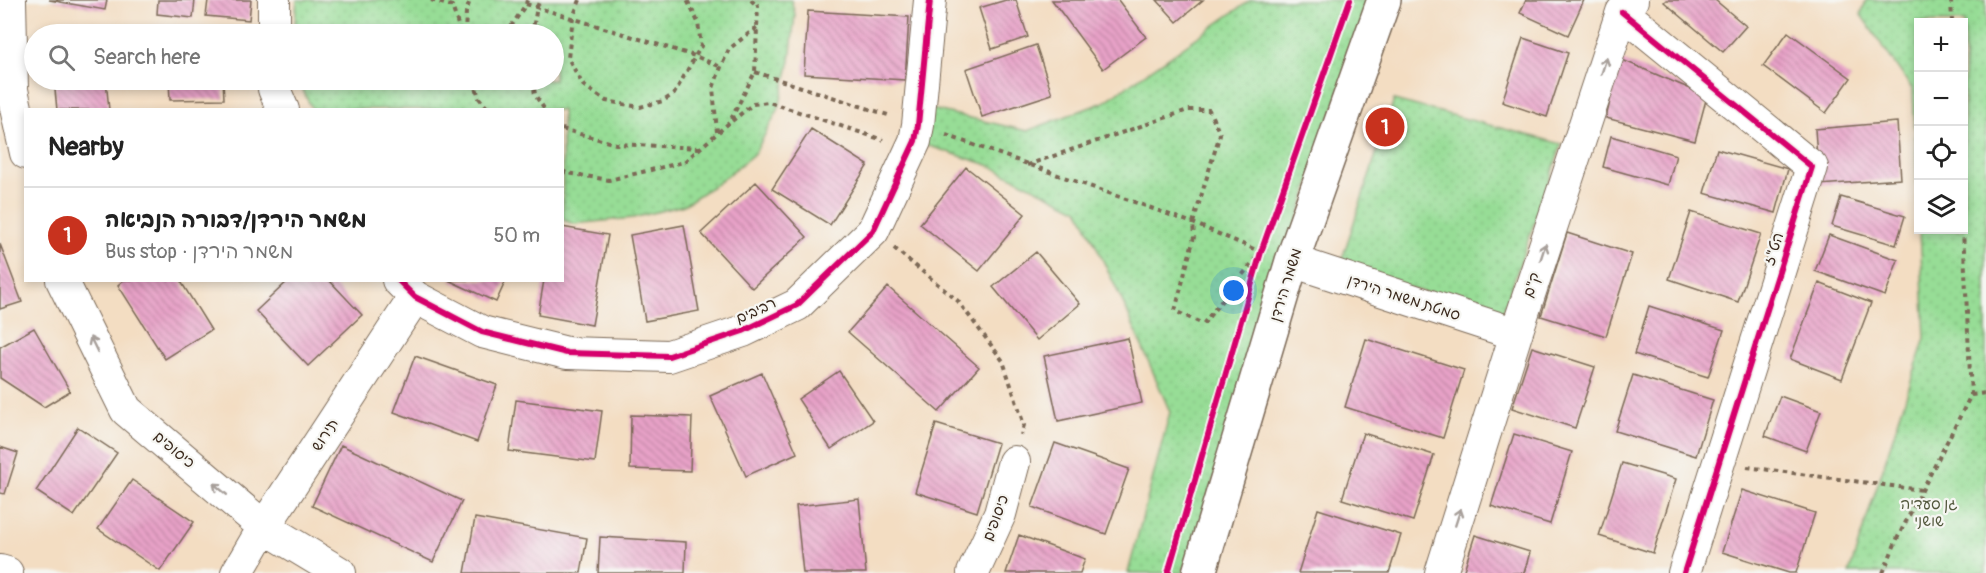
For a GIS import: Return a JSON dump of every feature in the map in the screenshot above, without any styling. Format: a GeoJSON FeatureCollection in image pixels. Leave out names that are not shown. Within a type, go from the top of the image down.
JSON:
{"type":"FeatureCollection","features":[{"type":"Feature","properties":{"kind":"street"},"geometry":{"type":"LineString","coordinates":[[10,0],[12,90],[24,144]]}},
{"type":"Feature","properties":{"kind":"street"},"geometry":{"type":"LineString","coordinates":[[274,0],[274,24]]}},
{"type":"Feature","properties":{"kind":"street","name":"רביבים"},"geometry":{"type":"LineString","coordinates":[[406,289],[482,332],[567,353],[669,356],[743,331],[797,305],[873,231],[915,137],[930,0]]}},
{"type":"Feature","properties":{"kind":"street","name":"משמר הירדן"},"geometry":{"type":"LineString","coordinates":[[1199,573],[1292,261],[1384,0]]}},
{"type":"Feature","properties":{"kind":"street","name":"ק\"ם"},"geometry":{"type":"LineString","coordinates":[[1441,573],[1516,334],[1627,6]]}},
{"type":"Feature","properties":{"kind":"street","name":"הט\"ז"},"geometry":{"type":"LineString","coordinates":[[1627,6],[1812,167],[1684,573]]}},
{"type":"Feature","properties":{"kind":"street"},"geometry":{"type":"LineString","coordinates":[[274,90],[282,108]]}},
{"type":"Feature","properties":{"kind":"street","name":"סמטת משמר הירדן"},"geometry":{"type":"LineString","coordinates":[[1292,261],[1516,334]]}},
{"type":"Feature","properties":{"kind":"street","name":"כיסופים"},"geometry":{"type":"LineString","coordinates":[[63,282],[126,410],[264,527],[340,573]]}},
{"type":"Feature","properties":{"kind":"street","name":"תירוש"},"geometry":{"type":"LineString","coordinates":[[237,573],[406,289]]}},
{"type":"Feature","properties":{"kind":"street","name":"כיסופים"},"geometry":{"type":"LineString","coordinates":[[973,573],[1000,514],[1014,462]]}},
{"type":"Feature","properties":{"kind":"street"},"geometry":{"type":"LineString","coordinates":[[0,571],[7,573]]}},
{"type":"Feature","properties":{"kind":"path"},"geometry":{"type":"LineString","coordinates":[[430,0],[452,6],[459,24]]}},
{"type":"Feature","properties":{"kind":"path"},"geometry":{"type":"LineString","coordinates":[[464,24],[470,0]]}},
{"type":"Feature","properties":{"kind":"path"},"geometry":{"type":"LineString","coordinates":[[534,24],[540,0]]}},
{"type":"Feature","properties":{"kind":"path"},"geometry":{"type":"LineString","coordinates":[[580,0],[573,17],[568,58],[583,86],[606,101],[640,107],[663,101],[674,94],[701,46],[698,22],[687,0]]}},
{"type":"Feature","properties":{"kind":"path"},"geometry":{"type":"LineString","coordinates":[[729,123],[755,72],[758,6],[753,0]]}},
{"type":"Feature","properties":{"kind":"path"},"geometry":{"type":"LineString","coordinates":[[1951,0],[1952,18]]}},
{"type":"Feature","properties":{"kind":"path"},"geometry":{"type":"LineString","coordinates":[[513,24],[527,2],[695,56],[721,67]]}},
{"type":"Feature","properties":{"kind":"path"},"geometry":{"type":"LineString","coordinates":[[717,132],[713,88],[721,67],[729,49],[757,27]]}},
{"type":"Feature","properties":{"kind":"path"},"geometry":{"type":"LineString","coordinates":[[755,72],[866,108]]}},
{"type":"Feature","properties":{"kind":"path"},"geometry":{"type":"LineString","coordinates":[[477,90],[479,98],[487,108]]}},
{"type":"Feature","properties":{"kind":"path"},"geometry":{"type":"LineString","coordinates":[[534,90],[543,108]]}},
{"type":"Feature","properties":{"kind":"path"},"geometry":{"type":"LineString","coordinates":[[564,172],[609,180],[684,162],[753,104],[769,102],[1027,165],[1193,224],[1261,252],[1292,261]]}},
{"type":"Feature","properties":{"kind":"path"},"geometry":{"type":"LineString","coordinates":[[1027,165],[1188,110],[1209,110],[1220,134],[1193,224],[1194,237],[1175,311],[1203,324],[1261,252]]}},
{"type":"Feature","properties":{"kind":"path"},"geometry":{"type":"LineString","coordinates":[[564,130],[616,144],[700,148]]}},
{"type":"Feature","properties":{"kind":"path"},"geometry":{"type":"LineString","coordinates":[[873,231],[958,301],[1003,361],[1024,425],[1014,462]]}},
{"type":"Feature","properties":{"kind":"path"},"geometry":{"type":"LineString","coordinates":[[1883,573],[1897,539],[1971,395],[1963,234]]}},
{"type":"Feature","properties":{"kind":"path"},"geometry":{"type":"LineString","coordinates":[[1254,275],[1265,241]]}},
{"type":"Feature","properties":{"kind":"path"},"geometry":{"type":"LineString","coordinates":[[1971,395],[1986,393]]}},
{"type":"Feature","properties":{"kind":"path"},"geometry":{"type":"LineString","coordinates":[[1719,463],[1922,490]]}},
{"type":"Feature","properties":{"kind":"green space"},"geometry":{"type":"Polygon","coordinates":[[[297,0],[791,0],[795,14],[790,61],[779,108],[755,153],[719,182],[684,205],[633,218],[574,224],[564,220],[564,108],[312,108],[303,90],[564,90],[564,24],[295,24],[297,0]]]}},
{"type":"Feature","properties":{"kind":"green space"},"geometry":{"type":"Polygon","coordinates":[[[1251,0],[1369,0],[1183,573],[1128,573],[1170,412],[1127,311],[1079,210],[988,165],[920,143],[927,108],[1027,131],[1104,102],[1251,0]]]}},
{"type":"Feature","properties":{"kind":"green space","name":"גן סעדיה שושני"},"geometry":{"type":"Polygon","coordinates":[[[1866,0],[1986,0],[1986,573],[1849,573],[1925,338],[1920,234],[1968,234],[1968,18],[1914,18],[1914,114],[1913,90],[1861,15],[1866,0]]]}},
{"type":"Feature","properties":{"kind":"green space"},"geometry":{"type":"Polygon","coordinates":[[[1394,100],[1562,144],[1502,314],[1339,268],[1394,100]]]}},
{"type":"Feature","properties":{"kind":"building"},"geometry":{"type":"Polygon","coordinates":[[[49,0],[107,0],[105,10],[49,0]]]}},
{"type":"Feature","properties":{"kind":"building"},"geometry":{"type":"Polygon","coordinates":[[[158,0],[195,0],[193,18],[157,14],[158,0]]]}},
{"type":"Feature","properties":{"kind":"building"},"geometry":{"type":"Polygon","coordinates":[[[208,0],[251,0],[249,20],[206,16],[208,0]]]}},
{"type":"Feature","properties":{"kind":"building"},"geometry":{"type":"Polygon","coordinates":[[[1006,0],[1016,0],[1028,37],[992,49],[979,8],[1006,0]]]}},
{"type":"Feature","properties":{"kind":"building"},"geometry":{"type":"Polygon","coordinates":[[[1052,0],[1118,0],[1146,37],[1103,69],[1052,0]]]}},
{"type":"Feature","properties":{"kind":"building"},"geometry":{"type":"Polygon","coordinates":[[[1157,0],[1203,0],[1177,22],[1157,0]]]}},
{"type":"Feature","properties":{"kind":"building"},"geometry":{"type":"Polygon","coordinates":[[[1526,0],[1584,0],[1568,35],[1520,13],[1526,0]]]}},
{"type":"Feature","properties":{"kind":"building"},"geometry":{"type":"Polygon","coordinates":[[[1666,0],[1715,0],[1746,26],[1723,52],[1664,2],[1666,0]]]}},
{"type":"Feature","properties":{"kind":"building"},"geometry":{"type":"Polygon","coordinates":[[[808,11],[909,17],[905,80],[804,74],[808,11]]]}},
{"type":"Feature","properties":{"kind":"building"},"geometry":{"type":"Polygon","coordinates":[[[1788,32],[1851,78],[1826,113],[1763,66],[1788,32]]]}},
{"type":"Feature","properties":{"kind":"building"},"geometry":{"type":"Polygon","coordinates":[[[1523,38],[1568,53],[1547,117],[1502,102],[1523,38]]]}},
{"type":"Feature","properties":{"kind":"building"},"geometry":{"type":"Polygon","coordinates":[[[1036,45],[1052,94],[982,117],[966,69],[1036,45]]]}},
{"type":"Feature","properties":{"kind":"building"},"geometry":{"type":"Polygon","coordinates":[[[1620,59],[1707,96],[1695,141],[1606,118],[1620,59]]]}},
{"type":"Feature","properties":{"kind":"building"},"geometry":{"type":"Polygon","coordinates":[[[55,90],[107,90],[109,108],[57,108],[55,90]]]}},
{"type":"Feature","properties":{"kind":"building"},"geometry":{"type":"Polygon","coordinates":[[[170,90],[224,90],[224,99],[170,100],[170,90]]]}},
{"type":"Feature","properties":{"kind":"building"},"geometry":{"type":"Polygon","coordinates":[[[1897,122],[1901,179],[1819,185],[1815,129],[1897,122]]]}},
{"type":"Feature","properties":{"kind":"building"},"geometry":{"type":"Polygon","coordinates":[[[811,129],[868,165],[830,225],[772,189],[811,129]]]}},
{"type":"Feature","properties":{"kind":"building"},"geometry":{"type":"Polygon","coordinates":[[[1611,136],[1676,155],[1668,185],[1603,167],[1611,136]]]}},
{"type":"Feature","properties":{"kind":"building"},"geometry":{"type":"Polygon","coordinates":[[[1717,149],[1788,169],[1776,213],[1704,193],[1717,149]]]}},
{"type":"Feature","properties":{"kind":"building"},"geometry":{"type":"Polygon","coordinates":[[[966,167],[1025,214],[979,271],[920,224],[966,167]]]}},
{"type":"Feature","properties":{"kind":"building"},"geometry":{"type":"Polygon","coordinates":[[[756,182],[807,237],[752,288],[701,233],[756,182]]]}},
{"type":"Feature","properties":{"kind":"building"},"geometry":{"type":"Polygon","coordinates":[[[1841,197],[1905,216],[1896,245],[1832,226],[1841,197]]]}},
{"type":"Feature","properties":{"kind":"building"},"geometry":{"type":"Polygon","coordinates":[[[1691,212],[1761,234],[1738,302],[1669,279],[1691,212]]]}},
{"type":"Feature","properties":{"kind":"building"},"geometry":{"type":"Polygon","coordinates":[[[684,225],[699,311],[645,321],[630,235],[684,225]]]}},
{"type":"Feature","properties":{"kind":"building"},"geometry":{"type":"Polygon","coordinates":[[[564,227],[608,235],[592,325],[538,315],[544,282],[564,282],[564,227]]]}},
{"type":"Feature","properties":{"kind":"building"},"geometry":{"type":"Polygon","coordinates":[[[1567,233],[1632,254],[1606,336],[1541,316],[1567,233]]]}},
{"type":"Feature","properties":{"kind":"building"},"geometry":{"type":"Polygon","coordinates":[[[1829,235],[1898,260],[1885,296],[1815,271],[1829,235]]]}},
{"type":"Feature","properties":{"kind":"building"},"geometry":{"type":"Polygon","coordinates":[[[0,244],[22,302],[0,309],[0,244]]]}},
{"type":"Feature","properties":{"kind":"building"},"geometry":{"type":"Polygon","coordinates":[[[1036,252],[1080,304],[1037,340],[993,287],[1036,252]]]}},
{"type":"Feature","properties":{"kind":"building"},"geometry":{"type":"Polygon","coordinates":[[[122,282],[181,282],[211,330],[165,359],[118,285],[122,282]]]}},
{"type":"Feature","properties":{"kind":"building"},"geometry":{"type":"Polygon","coordinates":[[[287,282],[331,282],[362,315],[308,366],[256,311],[287,282]]]}},
{"type":"Feature","properties":{"kind":"building"},"geometry":{"type":"Polygon","coordinates":[[[452,282],[505,282],[496,302],[452,282]]]}},
{"type":"Feature","properties":{"kind":"building"},"geometry":{"type":"Polygon","coordinates":[[[1819,283],[1871,303],[1842,379],[1790,359],[1819,283]]]}},
{"type":"Feature","properties":{"kind":"building"},"geometry":{"type":"Polygon","coordinates":[[[888,287],[979,367],[939,412],[848,332],[888,287]]]}},
{"type":"Feature","properties":{"kind":"building"},"geometry":{"type":"Polygon","coordinates":[[[1649,306],[1724,330],[1708,377],[1634,354],[1649,306]]]}},
{"type":"Feature","properties":{"kind":"building"},"geometry":{"type":"Polygon","coordinates":[[[34,328],[70,391],[44,407],[0,378],[0,347],[34,328]]]}},
{"type":"Feature","properties":{"kind":"building"},"geometry":{"type":"Polygon","coordinates":[[[1128,338],[1142,403],[1058,421],[1044,356],[1128,338]]]}},
{"type":"Feature","properties":{"kind":"building"},"geometry":{"type":"Polygon","coordinates":[[[1366,339],[1464,370],[1443,438],[1345,407],[1366,339]]]}},
{"type":"Feature","properties":{"kind":"building"},"geometry":{"type":"Polygon","coordinates":[[[1532,347],[1595,367],[1575,428],[1512,408],[1532,347]]]}},
{"type":"Feature","properties":{"kind":"building"},"geometry":{"type":"Polygon","coordinates":[[[415,356],[497,385],[477,442],[394,412],[415,356]]]}},
{"type":"Feature","properties":{"kind":"building"},"geometry":{"type":"Polygon","coordinates":[[[839,371],[873,421],[831,449],[798,399],[839,371]]]}},
{"type":"Feature","properties":{"kind":"building"},"geometry":{"type":"Polygon","coordinates":[[[762,373],[797,453],[746,476],[710,396],[762,373]]]}},
{"type":"Feature","properties":{"kind":"building"},"geometry":{"type":"Polygon","coordinates":[[[1633,375],[1713,400],[1696,456],[1615,431],[1633,375]]]}},
{"type":"Feature","properties":{"kind":"building"},"geometry":{"type":"Polygon","coordinates":[[[1780,396],[1821,411],[1806,451],[1765,436],[1780,396]]]}},
{"type":"Feature","properties":{"kind":"building"},"geometry":{"type":"Polygon","coordinates":[[[516,400],[602,411],[595,462],[509,451],[516,400]]]}},
{"type":"Feature","properties":{"kind":"building"},"geometry":{"type":"Polygon","coordinates":[[[631,415],[692,417],[690,471],[630,469],[631,415]]]}},
{"type":"Feature","properties":{"kind":"building"},"geometry":{"type":"Polygon","coordinates":[[[936,424],[998,443],[977,512],[915,492],[936,424]]]}},
{"type":"Feature","properties":{"kind":"building"},"geometry":{"type":"Polygon","coordinates":[[[78,427],[117,453],[74,516],[36,491],[78,427]]]}},
{"type":"Feature","properties":{"kind":"building"},"geometry":{"type":"Polygon","coordinates":[[[1363,433],[1434,455],[1413,521],[1342,499],[1363,433]]]}},
{"type":"Feature","properties":{"kind":"building"},"geometry":{"type":"Polygon","coordinates":[[[1514,434],[1572,452],[1550,524],[1491,506],[1514,434]]]}},
{"type":"Feature","properties":{"kind":"building"},"geometry":{"type":"Polygon","coordinates":[[[1055,443],[1129,469],[1106,534],[1032,507],[1055,443]]]}},
{"type":"Feature","properties":{"kind":"building"},"geometry":{"type":"Polygon","coordinates":[[[341,445],[462,501],[433,562],[312,506],[341,445]]]}},
{"type":"Feature","properties":{"kind":"building"},"geometry":{"type":"Polygon","coordinates":[[[0,447],[18,453],[5,494],[0,493],[0,447]]]}},
{"type":"Feature","properties":{"kind":"building"},"geometry":{"type":"Polygon","coordinates":[[[1622,463],[1676,479],[1653,553],[1599,536],[1622,463]]]}},
{"type":"Feature","properties":{"kind":"building"},"geometry":{"type":"Polygon","coordinates":[[[132,480],[194,522],[160,571],[98,529],[132,480]]]}},
{"type":"Feature","properties":{"kind":"building"},"geometry":{"type":"Polygon","coordinates":[[[1742,490],[1815,513],[1796,573],[1789,573],[1722,552],[1742,490]]]}},
{"type":"Feature","properties":{"kind":"building"},"geometry":{"type":"Polygon","coordinates":[[[859,499],[866,573],[803,573],[796,506],[859,499]]]}},
{"type":"Feature","properties":{"kind":"building"},"geometry":{"type":"Polygon","coordinates":[[[1318,509],[1401,535],[1389,573],[1298,573],[1318,509]]]}},
{"type":"Feature","properties":{"kind":"building"},"geometry":{"type":"Polygon","coordinates":[[[475,518],[587,538],[581,573],[465,573],[475,518]]]}},
{"type":"Feature","properties":{"kind":"building"},"geometry":{"type":"Polygon","coordinates":[[[1019,535],[1085,559],[1080,573],[1006,573],[1019,535]]]}},
{"type":"Feature","properties":{"kind":"building"},"geometry":{"type":"Polygon","coordinates":[[[1475,535],[1530,552],[1524,573],[1463,573],[1475,535]]]}},
{"type":"Feature","properties":{"kind":"building"},"geometry":{"type":"Polygon","coordinates":[[[600,537],[686,542],[685,573],[598,573],[600,537]]]}},
{"type":"Feature","properties":{"kind":"cycle path"},"geometry":{"type":"LineString","coordinates":[[400,282],[415,297],[482,332],[567,353],[669,356],[743,331],[797,305],[873,231],[915,141],[930,0]]}},
{"type":"Feature","properties":{"kind":"cycle path"},"geometry":{"type":"LineString","coordinates":[[1168,573],[1261,252],[1350,0]]}},
{"type":"Feature","properties":{"kind":"cycle path"},"geometry":{"type":"LineString","coordinates":[[1622,12],[1812,167],[1684,573]]}},
{"type":"Feature","properties":{"kind":"place","name":"משמר הירדן/דבורה הנביאה"},"geometry":{"type":"Point","coordinates":[1385,127]}}]}
